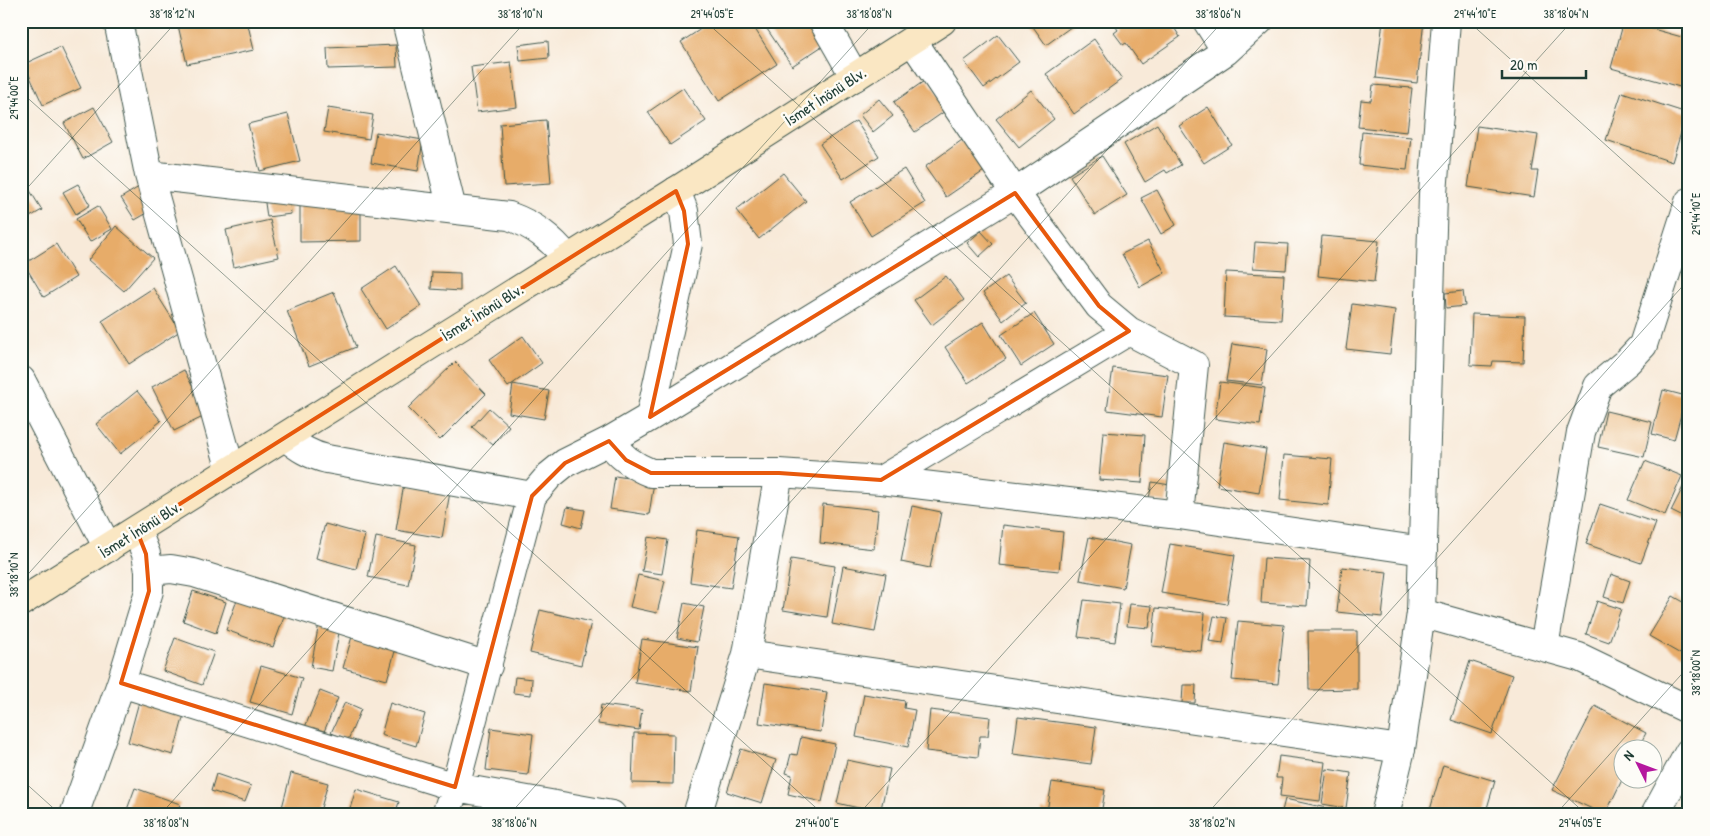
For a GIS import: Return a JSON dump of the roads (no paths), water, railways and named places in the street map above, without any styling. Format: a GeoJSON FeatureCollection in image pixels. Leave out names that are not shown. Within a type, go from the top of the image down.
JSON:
{"type":"FeatureCollection","features":[{"type":"Feature","properties":{"kind":"main road","name":"İsmet İnönü Blv."},"geometry":{"type":"LineString","coordinates":[[21,602],[137,531],[676,191],[942,21]]}},
{"type":"Feature","properties":{"kind":"street"},"geometry":{"type":"LineString","coordinates":[[118,21],[149,175],[230,471]]}},
{"type":"Feature","properties":{"kind":"street"},"geometry":{"type":"LineString","coordinates":[[406,21],[452,209]]}},
{"type":"Feature","properties":{"kind":"street"},"geometry":{"type":"LineString","coordinates":[[823,21],[855,77]]}},
{"type":"Feature","properties":{"kind":"street"},"geometry":{"type":"LineString","coordinates":[[1207,21],[1226,51]]}},
{"type":"Feature","properties":{"kind":"street"},"geometry":{"type":"LineString","coordinates":[[446,815],[488,666],[532,496],[549,476],[565,463],[609,441],[650,417],[1015,193],[1226,51],[1259,21]]}},
{"type":"Feature","properties":{"kind":"street"},"geometry":{"type":"LineString","coordinates":[[1385,815],[1401,749],[1421,613],[1433,194],[1446,21]]}},
{"type":"Feature","properties":{"kind":"street"},"geometry":{"type":"LineString","coordinates":[[912,40],[1015,193],[1099,306],[1129,331],[1194,365],[1179,515]]}},
{"type":"Feature","properties":{"kind":"street"},"geometry":{"type":"LineString","coordinates":[[149,175],[509,216],[523,221],[548,237],[567,258]]}},
{"type":"Feature","properties":{"kind":"street"},"geometry":{"type":"LineString","coordinates":[[650,417],[688,244],[684,211],[676,191]]}},
{"type":"Feature","properties":{"kind":"street"},"geometry":{"type":"LineString","coordinates":[[1544,648],[1581,432],[1598,386],[1628,362],[1643,345],[1689,202]]}},
{"type":"Feature","properties":{"kind":"street"},"geometry":{"type":"LineString","coordinates":[[881,480],[1129,331]]}},
{"type":"Feature","properties":{"kind":"street"},"geometry":{"type":"LineString","coordinates":[[21,380],[108,548]]}},
{"type":"Feature","properties":{"kind":"street"},"geometry":{"type":"LineString","coordinates":[[286,437],[313,456],[532,496]]}},
{"type":"Feature","properties":{"kind":"street"},"geometry":{"type":"LineString","coordinates":[[609,441],[626,460],[640,469],[652,473],[780,473],[881,480],[1179,515],[1423,551]]}},
{"type":"Feature","properties":{"kind":"street"},"geometry":{"type":"LineString","coordinates":[[697,815],[747,654],[780,473]]}},
{"type":"Feature","properties":{"kind":"street"},"geometry":{"type":"LineString","coordinates":[[74,815],[121,683],[149,591],[149,571],[146,554],[137,531]]}},
{"type":"Feature","properties":{"kind":"street"},"geometry":{"type":"LineString","coordinates":[[149,571],[170,568],[188,571],[488,666]]}},
{"type":"Feature","properties":{"kind":"street"},"geometry":{"type":"LineString","coordinates":[[1421,613],[1579,657],[1689,710]]}},
{"type":"Feature","properties":{"kind":"street"},"geometry":{"type":"LineString","coordinates":[[747,654],[1401,749]]}},
{"type":"Feature","properties":{"kind":"street"},"geometry":{"type":"LineString","coordinates":[[121,683],[455,787],[612,815]]}},
{"type":"Feature","properties":{"kind":"street"},"geometry":{"type":"LineString","coordinates":[[1654,815],[1689,752]]}}]}
